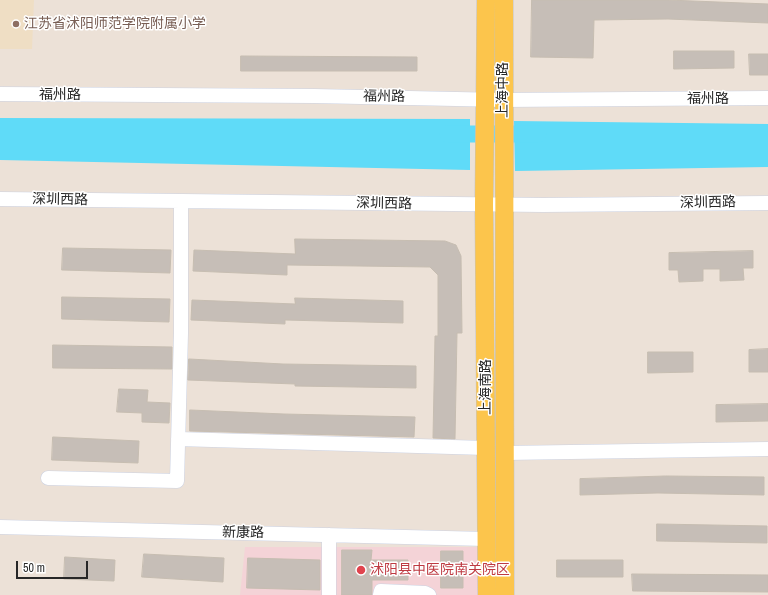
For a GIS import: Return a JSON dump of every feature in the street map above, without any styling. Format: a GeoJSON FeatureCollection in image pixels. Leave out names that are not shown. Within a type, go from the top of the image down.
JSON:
{"type":"FeatureCollection","features":[{"type":"Feature","properties":{"kind":"main road","name":"上海中路"},"geometry":{"type":"LineString","coordinates":[[484,179],[486,0]]}},
{"type":"Feature","properties":{"kind":"main road","name":"上海中路"},"geometry":{"type":"LineString","coordinates":[[504,0],[504,179]]}},
{"type":"Feature","properties":{"kind":"main road","name":"上海南路"},"geometry":{"type":"LineString","coordinates":[[484,179],[487,595]]}},
{"type":"Feature","properties":{"kind":"main road","name":"上海南路"},"geometry":{"type":"LineString","coordinates":[[504,179],[505,595]]}},
{"type":"Feature","properties":{"kind":"street","name":"福州路"},"geometry":{"type":"LineString","coordinates":[[0,94],[314,96],[484,104],[768,98]]}},
{"type":"Feature","properties":{"kind":"street","name":"深圳西路"},"geometry":{"type":"LineString","coordinates":[[0,199],[484,205],[768,203]]}},
{"type":"Feature","properties":{"kind":"street"},"geometry":{"type":"LineString","coordinates":[[48,478],[177,481],[181,333],[181,201]]}},
{"type":"Feature","properties":{"kind":"street"},"geometry":{"type":"LineString","coordinates":[[178,439],[486,448]]}},
{"type":"Feature","properties":{"kind":"street"},"geometry":{"type":"LineString","coordinates":[[505,453],[768,449]]}},
{"type":"Feature","properties":{"kind":"street","name":"新康路"},"geometry":{"type":"LineString","coordinates":[[0,527],[486,538]]}},
{"type":"Feature","properties":{"kind":"street"},"geometry":{"type":"LineString","coordinates":[[329,535],[329,595]]}},
{"type":"Feature","properties":{"kind":"street"},"geometry":{"type":"LineString","coordinates":[[380,595],[381,591],[425,593],[429,595]]}},
{"type":"Feature","properties":{"kind":"shaded area","name":"江苏省沭阳师范学院附属小学"},"geometry":{"type":"Polygon","coordinates":[[[0,0],[34,0],[32,49],[0,49],[0,0]]]}},
{"type":"Feature","properties":{"kind":"shaded area","name":"沭阳县中医院南关院区"},"geometry":{"type":"Polygon","coordinates":[[[245,547],[479,547],[479,595],[240,595],[245,547]]]}},
{"type":"Feature","properties":{"kind":"water"},"geometry":{"type":"Polygon","coordinates":[[[0,118],[470,119],[470,170],[0,160],[0,118]]]}},
{"type":"Feature","properties":{"kind":"water"},"geometry":{"type":"Polygon","coordinates":[[[514,121],[768,124],[768,167],[515,171],[514,121]]]}},
{"type":"Feature","properties":{"kind":"building"},"geometry":{"type":"Polygon","coordinates":[[[532,0],[668,0],[768,4],[768,23],[668,19],[594,20],[593,58],[531,57],[532,0]]]}},
{"type":"Feature","properties":{"kind":"building"},"geometry":{"type":"Polygon","coordinates":[[[674,51],[734,51],[734,68],[674,69],[674,51]]]}},
{"type":"Feature","properties":{"kind":"building"},"geometry":{"type":"Polygon","coordinates":[[[749,54],[768,54],[768,75],[750,75],[749,54]]]}},
{"type":"Feature","properties":{"kind":"building"},"geometry":{"type":"Polygon","coordinates":[[[241,56],[417,57],[417,71],[241,71],[241,56]]]}},
{"type":"Feature","properties":{"kind":"building"},"geometry":{"type":"Polygon","coordinates":[[[295,239],[445,241],[456,245],[461,256],[462,333],[457,333],[455,439],[433,438],[435,336],[438,336],[438,275],[430,267],[287,265],[287,275],[193,271],[194,250],[295,254],[295,239]]]}},
{"type":"Feature","properties":{"kind":"building"},"geometry":{"type":"Polygon","coordinates":[[[63,248],[171,250],[170,273],[62,270],[63,248]]]}},
{"type":"Feature","properties":{"kind":"building"},"geometry":{"type":"Polygon","coordinates":[[[753,251],[753,268],[743,268],[744,280],[720,281],[720,269],[703,269],[703,281],[679,282],[678,270],[669,270],[669,253],[753,251]]]}},
{"type":"Feature","properties":{"kind":"building"},"geometry":{"type":"Polygon","coordinates":[[[62,297],[170,299],[169,322],[62,319],[62,297]]]}},
{"type":"Feature","properties":{"kind":"building"},"geometry":{"type":"Polygon","coordinates":[[[295,298],[403,301],[403,323],[285,320],[285,324],[191,320],[192,300],[295,304],[295,298]]]}},
{"type":"Feature","properties":{"kind":"building"},"geometry":{"type":"Polygon","coordinates":[[[53,345],[172,347],[172,369],[53,368],[53,345]]]}},
{"type":"Feature","properties":{"kind":"building"},"geometry":{"type":"Polygon","coordinates":[[[768,349],[768,372],[749,372],[749,350],[768,349]]]}},
{"type":"Feature","properties":{"kind":"building"},"geometry":{"type":"Polygon","coordinates":[[[648,352],[693,352],[693,372],[648,373],[648,352]]]}},
{"type":"Feature","properties":{"kind":"building"},"geometry":{"type":"Polygon","coordinates":[[[189,359],[283,364],[416,366],[416,388],[295,386],[295,384],[188,380],[189,359]]]}},
{"type":"Feature","properties":{"kind":"building"},"geometry":{"type":"Polygon","coordinates":[[[119,389],[148,390],[147,402],[170,403],[169,423],[142,422],[142,413],[117,412],[119,389]]]}},
{"type":"Feature","properties":{"kind":"building"},"geometry":{"type":"Polygon","coordinates":[[[768,404],[768,421],[716,422],[716,405],[768,404]]]}},
{"type":"Feature","properties":{"kind":"building"},"geometry":{"type":"Polygon","coordinates":[[[190,410],[415,417],[414,437],[190,431],[190,410]]]}},
{"type":"Feature","properties":{"kind":"building"},"geometry":{"type":"Polygon","coordinates":[[[53,437],[139,441],[138,463],[52,460],[53,437]]]}},
{"type":"Feature","properties":{"kind":"building"},"geometry":{"type":"Polygon","coordinates":[[[666,476],[764,477],[764,495],[658,493],[580,495],[580,479],[666,476]]]}},
{"type":"Feature","properties":{"kind":"building"},"geometry":{"type":"Polygon","coordinates":[[[657,524],[767,526],[767,543],[657,541],[657,524]]]}},
{"type":"Feature","properties":{"kind":"building"},"geometry":{"type":"Polygon","coordinates":[[[342,550],[372,550],[371,560],[408,560],[408,580],[372,580],[372,595],[342,595],[342,550]]]}},
{"type":"Feature","properties":{"kind":"building"},"geometry":{"type":"Polygon","coordinates":[[[441,551],[463,551],[463,588],[441,588],[441,551]]]}},
{"type":"Feature","properties":{"kind":"building"},"geometry":{"type":"Polygon","coordinates":[[[144,554],[224,558],[223,582],[142,577],[144,554]]]}},
{"type":"Feature","properties":{"kind":"building"},"geometry":{"type":"Polygon","coordinates":[[[65,557],[115,560],[114,581],[64,579],[65,557]]]}},
{"type":"Feature","properties":{"kind":"building"},"geometry":{"type":"Polygon","coordinates":[[[248,558],[320,560],[320,590],[247,588],[248,558]]]}},
{"type":"Feature","properties":{"kind":"building"},"geometry":{"type":"Polygon","coordinates":[[[557,560],[623,560],[623,577],[557,577],[557,560]]]}},
{"type":"Feature","properties":{"kind":"building"},"geometry":{"type":"Polygon","coordinates":[[[632,574],[768,575],[768,592],[633,591],[632,574]]]}},
{"type":"Feature","properties":{"kind":"waterway"},"geometry":{"type":"LineString","coordinates":[[448,134],[538,134]]}},
{"type":"Feature","properties":{"kind":"place","name":"江苏省沭阳师范学院附属小学"},"geometry":{"type":"Point","coordinates":[16,24]}},
{"type":"Feature","properties":{"kind":"place","name":"沭阳县中医院南关院区"},"geometry":{"type":"Point","coordinates":[361,570]}}]}
